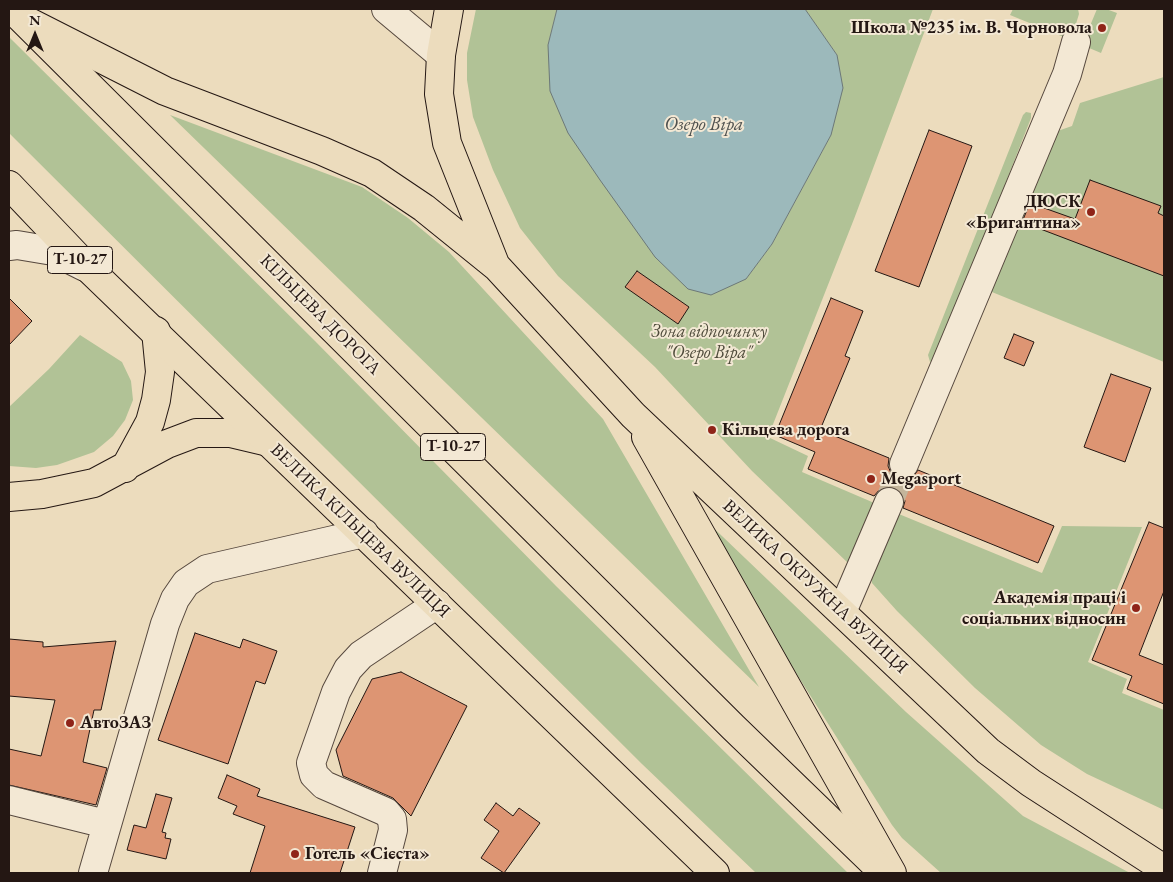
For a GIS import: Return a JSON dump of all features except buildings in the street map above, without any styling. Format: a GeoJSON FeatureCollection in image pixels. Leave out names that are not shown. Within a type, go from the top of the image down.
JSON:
{"type":"FeatureCollection","features":[{"type":"Feature","properties":{"kind":"main road"},"geometry":{"type":"LineString","coordinates":[[449,9],[441,55],[439,94],[447,144],[497,267]]}},
{"type":"Feature","properties":{"kind":"main road"},"geometry":{"type":"LineString","coordinates":[[18,14],[165,91],[322,151],[372,173],[424,208],[497,267]]}},
{"type":"Feature","properties":{"kind":"main road","name":"КІЛЬЦЕВА ДОРОГА"},"geometry":{"type":"LineString","coordinates":[[18,14],[733,727],[884,873]]}},
{"type":"Feature","properties":{"kind":"main road","name":"ВЕЛИКА КІЛЬЦЕВА ВУЛИЦЯ"},"geometry":{"type":"LineString","coordinates":[[9,185],[89,269],[156,331],[268,442],[364,532],[715,873]]}},
{"type":"Feature","properties":{"kind":"main road","name":"ВЕЛИКА ОКРУЖНА ВУЛИЦЯ"},"geometry":{"type":"LineString","coordinates":[[497,267],[634,415],[988,751],[1032,783],[1164,870]]}},
{"type":"Feature","properties":{"kind":"main road"},"geometry":{"type":"LineString","coordinates":[[125,468],[150,422],[156,400],[160,372],[156,331]]}},
{"type":"Feature","properties":{"kind":"main road"},"geometry":{"type":"LineString","coordinates":[[634,415],[892,873]]}},
{"type":"Feature","properties":{"kind":"main road"},"geometry":{"type":"LineString","coordinates":[[9,497],[70,490],[94,483],[167,444],[196,433],[230,433],[268,442]]}},
{"type":"Feature","properties":{"kind":"street"},"geometry":{"type":"LineString","coordinates":[[386,9],[441,55]]}},
{"type":"Feature","properties":{"kind":"street"},"geometry":{"type":"LineString","coordinates":[[904,464],[1067,74],[1076,42]]}},
{"type":"Feature","properties":{"kind":"street"},"geometry":{"type":"LineString","coordinates":[[9,246],[17,245],[53,251],[89,269]]}},
{"type":"Feature","properties":{"kind":"street"},"geometry":{"type":"LineString","coordinates":[[842,612],[889,502]]}},
{"type":"Feature","properties":{"kind":"street"},"geometry":{"type":"LineString","coordinates":[[93,873],[165,624],[175,599],[186,583],[207,569],[364,532]]}},
{"type":"Feature","properties":{"kind":"street"},"geometry":{"type":"LineString","coordinates":[[382,873],[393,830],[392,819],[386,812],[324,785],[314,775],[311,763],[336,692],[348,669],[361,655],[437,604]]}},
{"type":"Feature","properties":{"kind":"street"},"geometry":{"type":"LineString","coordinates":[[9,800],[106,824]]}},
{"type":"Feature","properties":{"kind":"green space","name":"Зона відпочинку \"Озеро Віра\""},"geometry":{"type":"Polygon","coordinates":[[[476,9],[557,9],[548,45],[746,279],[772,244],[831,135],[837,55],[805,9],[933,9],[854,219],[768,437],[808,456],[802,472],[879,505],[848,563],[752,471],[655,367],[558,276],[520,228],[493,170],[473,117],[467,80],[467,53],[476,9]]]}},
{"type":"Feature","properties":{"kind":"green space"},"geometry":{"type":"Polygon","coordinates":[[[1013,9],[1078,9],[1079,14],[1071,40],[1010,15],[1013,9]]]}},
{"type":"Feature","properties":{"kind":"green space"},"geometry":{"type":"Polygon","coordinates":[[[1097,9],[1106,9],[1117,13],[1101,53],[1082,45],[1097,9]]]}},
{"type":"Feature","properties":{"kind":"green space"},"geometry":{"type":"Polygon","coordinates":[[[9,37],[315,341],[556,586],[848,873],[756,873],[642,764],[9,133],[9,37]]]}},
{"type":"Feature","properties":{"kind":"green space","name":"ДЮСК «Бригантина»"},"geometry":{"type":"Polygon","coordinates":[[[1164,77],[1164,362],[987,290],[1049,134],[1072,126],[1080,103],[1164,77]]]}},
{"type":"Feature","properties":{"kind":"green space"},"geometry":{"type":"Polygon","coordinates":[[[1026,112],[1031,113],[1031,118],[937,359],[930,362],[928,355],[1023,115],[1026,112]]]}},
{"type":"Feature","properties":{"kind":"green space"},"geometry":{"type":"Polygon","coordinates":[[[170,115],[362,187],[408,218],[449,252],[603,419],[759,687],[170,115]]]}},
{"type":"Feature","properties":{"kind":"green space"},"geometry":{"type":"Polygon","coordinates":[[[80,335],[122,362],[131,381],[133,400],[125,420],[113,436],[94,452],[57,465],[36,468],[9,466],[9,407],[49,369],[80,335]]]}},
{"type":"Feature","properties":{"kind":"green space"},"geometry":{"type":"Polygon","coordinates":[[[894,512],[1042,573],[1062,526],[1142,527],[1088,662],[1127,679],[1122,693],[1164,710],[1164,810],[1087,774],[1041,745],[975,688],[897,611],[872,583],[871,572],[894,512]]]}},
{"type":"Feature","properties":{"kind":"green space"},"geometry":{"type":"Polygon","coordinates":[[[700,515],[906,712],[1023,816],[1130,873],[941,873],[902,838],[892,825],[791,665],[700,515]]]}},
{"type":"Feature","properties":{"kind":"water","name":"Озеро Віра"},"geometry":{"type":"Polygon","coordinates":[[[557,9],[805,9],[837,55],[843,88],[831,135],[772,244],[746,279],[711,295],[688,289],[655,257],[600,180],[568,133],[550,91],[548,45],[557,9]]]}},
{"type":"Feature","properties":{"kind":"tunnel"},"geometry":{"type":"LineString","coordinates":[[889,502],[904,464]]}},
{"type":"Feature","properties":{"kind":"place","name":"Школа №235 ім. В. Чорновола"},"geometry":{"type":"Point","coordinates":[1102,28]}},
{"type":"Feature","properties":{"kind":"place","name":"ДЮСК «Бригантина»"},"geometry":{"type":"Point","coordinates":[1091,212]}},
{"type":"Feature","properties":{"kind":"place","name":"Кільцева дорога"},"geometry":{"type":"Point","coordinates":[712,430]}},
{"type":"Feature","properties":{"kind":"place","name":"Megasport"},"geometry":{"type":"Point","coordinates":[871,479]}},
{"type":"Feature","properties":{"kind":"place","name":"Академія праці і соціальних відносин"},"geometry":{"type":"Point","coordinates":[1136,608]}},
{"type":"Feature","properties":{"kind":"place","name":"АвтоЗАЗ"},"geometry":{"type":"Point","coordinates":[70,723]}},
{"type":"Feature","properties":{"kind":"place","name":"Готель «Сієста»"},"geometry":{"type":"Point","coordinates":[295,854]}}]}
